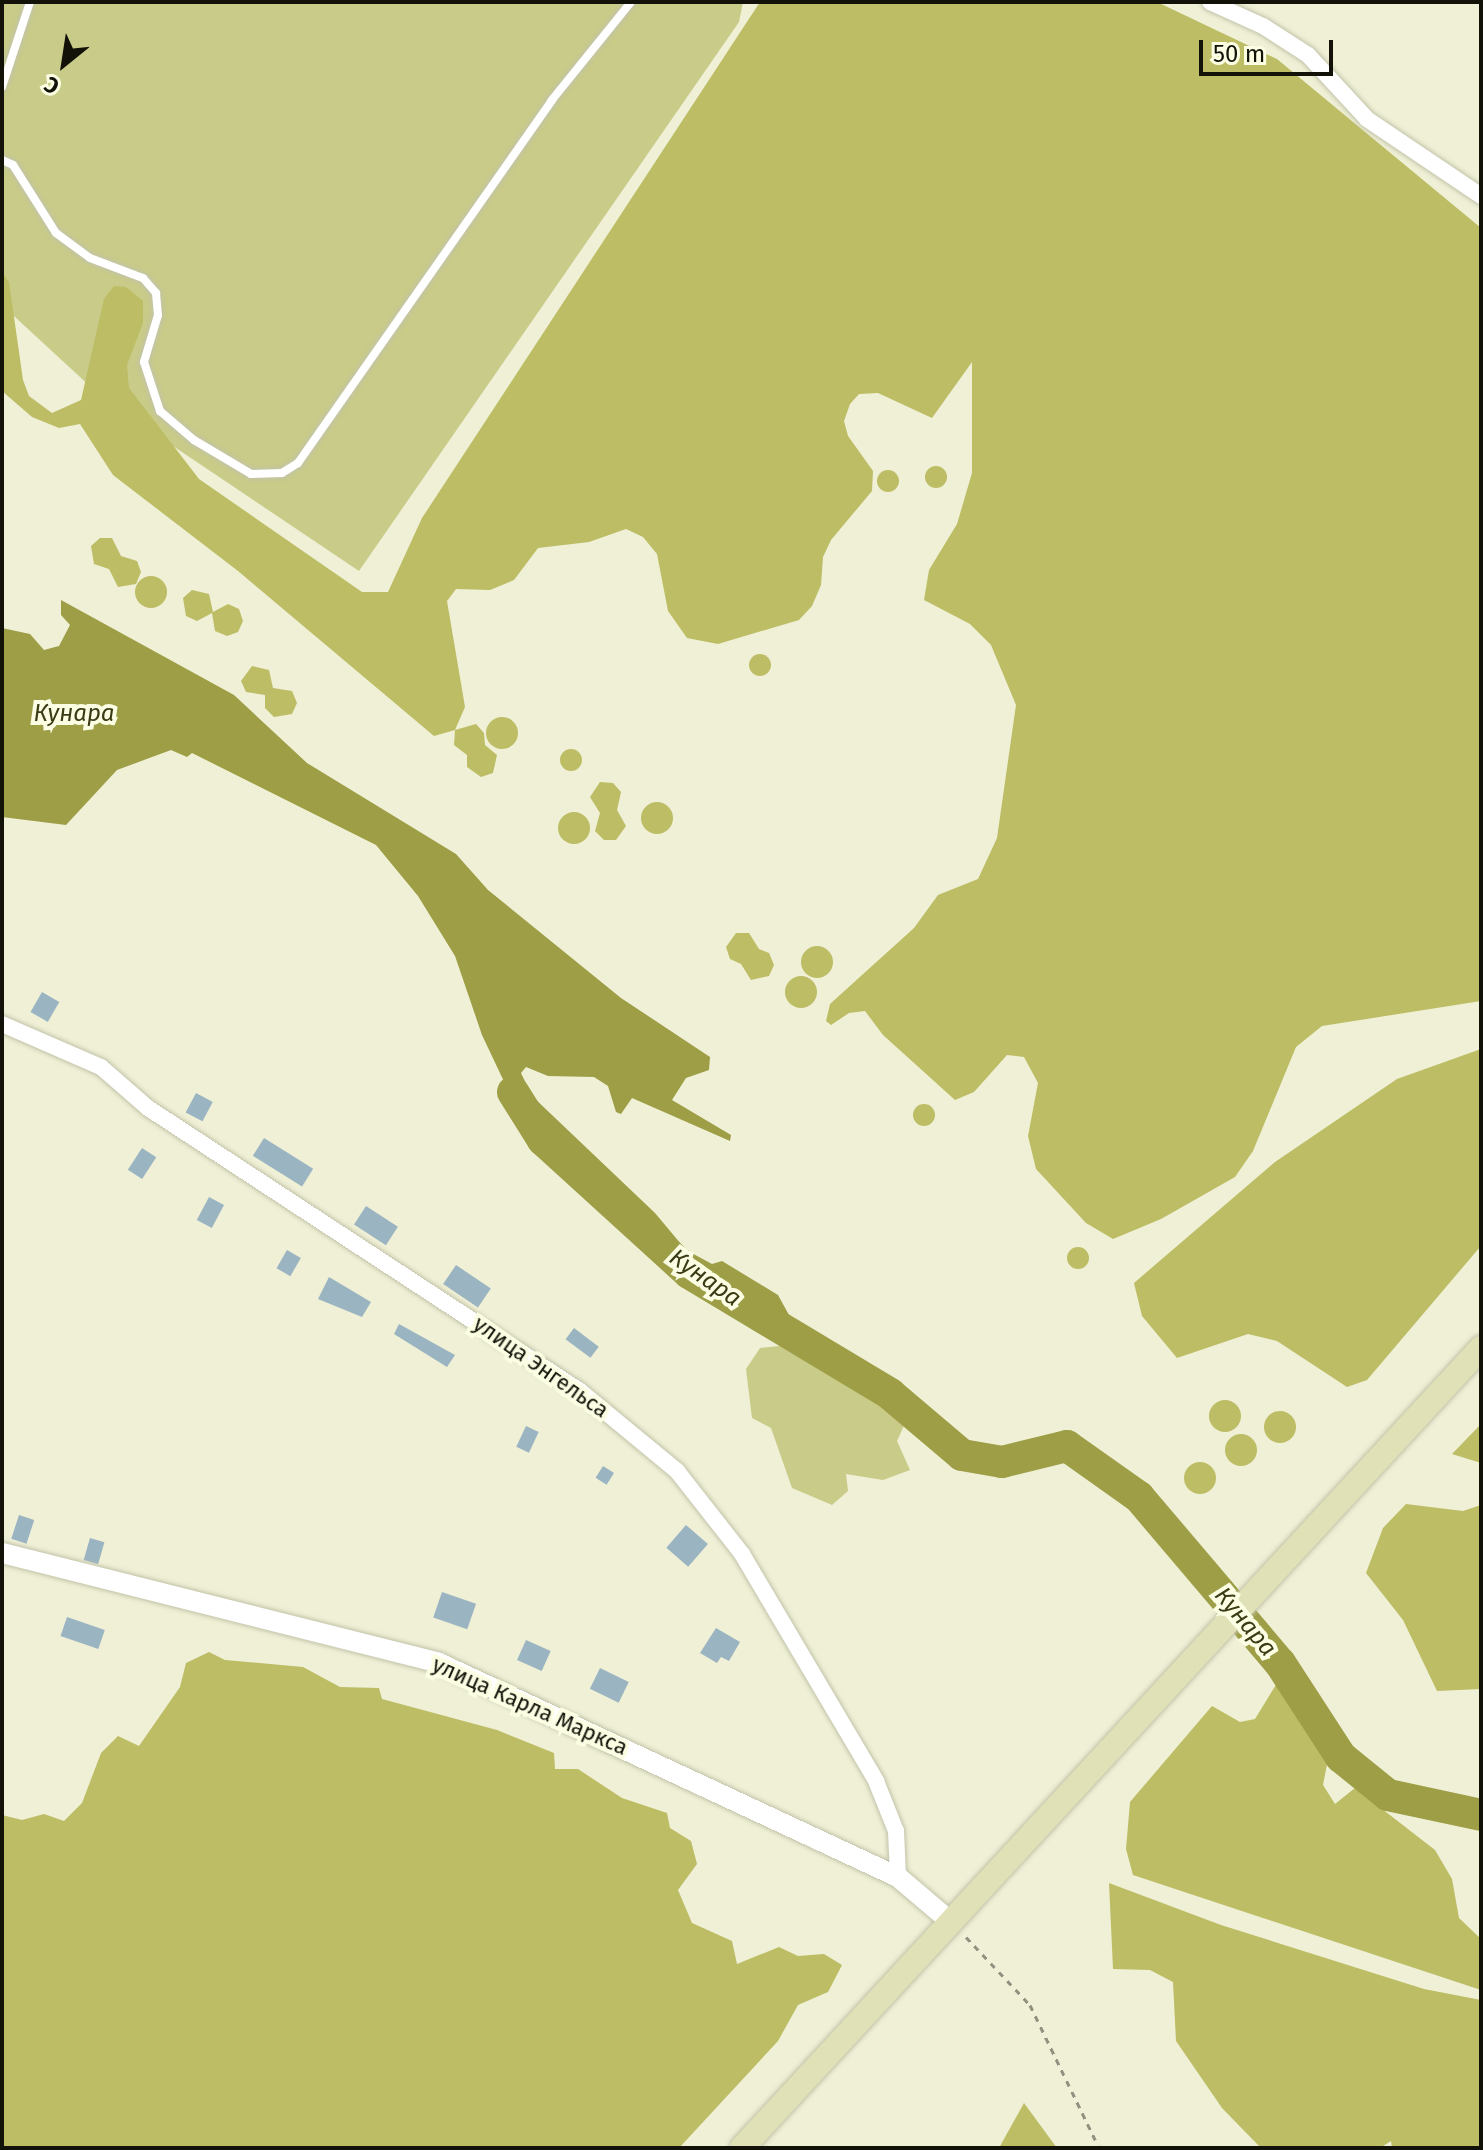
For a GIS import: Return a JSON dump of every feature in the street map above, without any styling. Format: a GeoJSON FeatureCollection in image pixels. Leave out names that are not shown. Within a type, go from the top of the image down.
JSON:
{"type":"FeatureCollection","features":[{"type":"Feature","properties":{"kind":"main road"},"geometry":{"type":"LineString","coordinates":[[742,2148],[1481,1348]]}},
{"type":"Feature","properties":{"kind":"street"},"geometry":{"type":"LineString","coordinates":[[1210,2],[1263,26],[1308,55],[1367,119],[1481,196]]}},
{"type":"Feature","properties":{"kind":"street","name":"улица Энгельса"},"geometry":{"type":"LineString","coordinates":[[2,1024],[101,1067],[148,1108],[580,1391],[677,1471],[742,1554],[876,1781],[896,1831],[898,1877]]}},
{"type":"Feature","properties":{"kind":"street","name":"улица Карла Маркса"},"geometry":{"type":"LineString","coordinates":[[2,1553],[439,1663],[898,1877],[951,1922]]}},
{"type":"Feature","properties":{"kind":"lane"},"geometry":{"type":"LineString","coordinates":[[2,87],[30,2]]}},
{"type":"Feature","properties":{"kind":"lane"},"geometry":{"type":"LineString","coordinates":[[2,160],[13,165],[56,233],[90,258],[143,278],[156,293],[158,315],[144,362],[160,411],[194,440],[251,474],[282,473],[298,463],[552,100],[631,2]]}},
{"type":"Feature","properties":{"kind":"path"},"geometry":{"type":"LineString","coordinates":[[951,1922],[1030,2005],[1099,2148]]}},
{"type":"Feature","properties":{"kind":"green space"},"geometry":{"type":"Polygon","coordinates":[[[2,2],[743,2],[739,22],[359,571],[106,401],[2,305],[2,2]]]}},
{"type":"Feature","properties":{"kind":"green space"},"geometry":{"type":"Polygon","coordinates":[[[780,1346],[907,1419],[897,1441],[910,1470],[883,1480],[846,1474],[848,1491],[832,1505],[792,1488],[771,1428],[752,1418],[746,1369],[760,1348],[780,1346]]]}},
{"type":"Feature","properties":{"kind":"shaded area"},"geometry":{"type":"Polygon","coordinates":[[[760,2],[1157,2],[1277,59],[1481,228],[1481,1001],[1322,1026],[1296,1047],[1253,1151],[1235,1177],[1161,1219],[1113,1239],[1086,1223],[1036,1169],[1028,1136],[1038,1083],[1024,1057],[1007,1055],[974,1092],[955,1100],[883,1035],[865,1011],[849,1013],[831,1025],[826,1021],[830,1004],[914,928],[938,895],[978,879],[997,838],[1016,705],[991,645],[970,624],[924,600],[929,570],[957,524],[972,473],[972,362],[932,418],[878,393],[859,394],[850,404],[844,421],[848,436],[873,471],[872,491],[831,540],[823,557],[821,585],[812,606],[799,620],[718,644],[687,638],[668,611],[657,554],[643,537],[626,529],[589,542],[538,548],[514,580],[490,590],[456,589],[447,601],[465,707],[455,730],[434,736],[238,571],[113,475],[80,424],[59,428],[32,417],[2,391],[2,272],[9,282],[23,380],[29,396],[52,413],[81,400],[104,299],[114,286],[126,287],[143,301],[143,323],[127,365],[129,388],[199,479],[362,592],[388,592],[422,518],[760,2]]]}},
{"type":"Feature","properties":{"kind":"shaded area"},"geometry":{"type":"Polygon","coordinates":[[[936,466],[944,469],[947,477],[944,485],[936,488],[928,485],[925,477],[928,469],[936,466]]]}},
{"type":"Feature","properties":{"kind":"shaded area"},"geometry":{"type":"Polygon","coordinates":[[[888,470],[896,473],[899,481],[896,489],[888,492],[880,489],[877,481],[880,473],[888,470]]]}},
{"type":"Feature","properties":{"kind":"shaded area"},"geometry":{"type":"Polygon","coordinates":[[[100,538],[112,538],[121,556],[137,561],[141,572],[136,584],[118,587],[109,569],[94,564],[91,546],[100,538]]]}},
{"type":"Feature","properties":{"kind":"shaded area"},"geometry":{"type":"Polygon","coordinates":[[[151,576],[162,581],[167,592],[162,603],[151,608],[140,603],[135,592],[140,581],[151,576]]]}},
{"type":"Feature","properties":{"kind":"shaded area"},"geometry":{"type":"Polygon","coordinates":[[[192,590],[209,594],[213,612],[228,604],[239,609],[243,621],[238,632],[227,636],[215,631],[212,613],[197,621],[186,616],[183,598],[192,590]]]}},
{"type":"Feature","properties":{"kind":"shaded area"},"geometry":{"type":"Polygon","coordinates":[[[760,654],[768,657],[771,665],[768,673],[760,676],[752,673],[749,665],[752,657],[760,654]]]}},
{"type":"Feature","properties":{"kind":"shaded area"},"geometry":{"type":"Polygon","coordinates":[[[252,666],[269,670],[273,688],[292,691],[297,703],[292,714],[274,717],[265,708],[265,695],[246,692],[241,681],[252,666]]]}},
{"type":"Feature","properties":{"kind":"shaded area"},"geometry":{"type":"Polygon","coordinates":[[[502,717],[513,722],[518,733],[513,744],[502,749],[491,744],[486,733],[491,722],[502,717]]]}},
{"type":"Feature","properties":{"kind":"shaded area"},"geometry":{"type":"Polygon","coordinates":[[[476,724],[484,733],[485,745],[497,755],[493,773],[481,777],[467,767],[467,755],[454,745],[455,730],[476,724]]]}},
{"type":"Feature","properties":{"kind":"shaded area"},"geometry":{"type":"Polygon","coordinates":[[[571,749],[579,752],[582,760],[579,768],[571,771],[563,768],[560,760],[563,752],[571,749]]]}},
{"type":"Feature","properties":{"kind":"shaded area"},"geometry":{"type":"Polygon","coordinates":[[[600,782],[613,783],[621,792],[617,810],[626,826],[616,840],[604,840],[595,831],[600,813],[590,797],[600,782]]]}},
{"type":"Feature","properties":{"kind":"shaded area"},"geometry":{"type":"Polygon","coordinates":[[[657,802],[668,807],[673,818],[668,829],[657,834],[646,829],[641,818],[646,807],[657,802]]]}},
{"type":"Feature","properties":{"kind":"shaded area"},"geometry":{"type":"Polygon","coordinates":[[[574,812],[585,817],[590,828],[585,839],[574,844],[563,839],[558,828],[563,817],[574,812]]]}},
{"type":"Feature","properties":{"kind":"shaded area"},"geometry":{"type":"Polygon","coordinates":[[[736,933],[749,933],[759,949],[769,953],[774,965],[769,976],[751,980],[741,964],[730,959],[726,947],[736,933]]]}},
{"type":"Feature","properties":{"kind":"shaded area"},"geometry":{"type":"Polygon","coordinates":[[[817,946],[828,951],[833,962],[828,973],[817,978],[806,973],[801,962],[806,951],[817,946]]]}},
{"type":"Feature","properties":{"kind":"shaded area"},"geometry":{"type":"Polygon","coordinates":[[[801,976],[812,981],[817,992],[812,1003],[801,1008],[790,1003],[785,992],[790,981],[801,976]]]}},
{"type":"Feature","properties":{"kind":"shaded area"},"geometry":{"type":"Polygon","coordinates":[[[1481,1049],[1480,1247],[1367,1380],[1347,1387],[1277,1341],[1248,1334],[1177,1358],[1142,1316],[1134,1283],[1275,1162],[1397,1079],[1481,1049]]]}},
{"type":"Feature","properties":{"kind":"shaded area"},"geometry":{"type":"Polygon","coordinates":[[[924,1104],[932,1107],[935,1115],[932,1123],[924,1126],[916,1123],[913,1115],[916,1107],[924,1104]]]}},
{"type":"Feature","properties":{"kind":"shaded area"},"geometry":{"type":"Polygon","coordinates":[[[1078,1247],[1086,1250],[1089,1258],[1086,1266],[1078,1269],[1070,1266],[1067,1258],[1070,1250],[1078,1247]]]}},
{"type":"Feature","properties":{"kind":"shaded area"},"geometry":{"type":"Polygon","coordinates":[[[1225,1400],[1236,1405],[1241,1416],[1236,1427],[1225,1432],[1214,1427],[1209,1416],[1214,1405],[1225,1400]]]}},
{"type":"Feature","properties":{"kind":"shaded area"},"geometry":{"type":"Polygon","coordinates":[[[1280,1411],[1291,1416],[1296,1427],[1291,1438],[1280,1443],[1269,1438],[1264,1427],[1269,1416],[1280,1411]]]}},
{"type":"Feature","properties":{"kind":"shaded area"},"geometry":{"type":"Polygon","coordinates":[[[1481,1424],[1481,1463],[1452,1454],[1481,1424]]]}},
{"type":"Feature","properties":{"kind":"shaded area"},"geometry":{"type":"Polygon","coordinates":[[[1241,1434],[1252,1439],[1257,1450],[1252,1461],[1241,1466],[1230,1461],[1225,1450],[1230,1439],[1241,1434]]]}},
{"type":"Feature","properties":{"kind":"shaded area"},"geometry":{"type":"Polygon","coordinates":[[[1200,1462],[1211,1467],[1216,1478],[1211,1489],[1200,1494],[1189,1489],[1184,1478],[1189,1467],[1200,1462]]]}},
{"type":"Feature","properties":{"kind":"shaded area"},"geometry":{"type":"Polygon","coordinates":[[[1406,1504],[1463,1511],[1481,1505],[1481,1689],[1437,1691],[1403,1620],[1366,1573],[1383,1528],[1406,1504]]]}},
{"type":"Feature","properties":{"kind":"shaded area"},"geometry":{"type":"Polygon","coordinates":[[[209,1652],[225,1660],[303,1667],[340,1687],[379,1688],[382,1699],[497,1730],[554,1753],[555,1769],[578,1769],[622,1798],[667,1813],[670,1828],[691,1841],[697,1864],[678,1890],[692,1923],[732,1941],[737,1964],[779,1947],[798,1956],[824,1954],[842,1965],[828,1992],[798,2005],[778,2041],[679,2148],[2,2148],[2,1815],[22,1820],[44,1814],[64,1821],[82,1803],[101,1753],[118,1736],[139,1746],[180,1687],[186,1663],[209,1652]]]}},
{"type":"Feature","properties":{"kind":"shaded area"},"geometry":{"type":"Polygon","coordinates":[[[1277,1683],[1328,1759],[1323,1785],[1335,1804],[1355,1788],[1435,1850],[1452,1879],[1459,1918],[1481,1939],[1481,1990],[1133,1875],[1126,1849],[1130,1802],[1212,1706],[1240,1722],[1255,1719],[1277,1683]]]}},
{"type":"Feature","properties":{"kind":"shaded area"},"geometry":{"type":"Polygon","coordinates":[[[1109,1883],[1221,1925],[1424,1989],[1481,2000],[1481,2148],[1392,2148],[1391,2141],[1380,2148],[1259,2146],[1222,2108],[1176,2041],[1173,1982],[1150,1970],[1113,1969],[1109,1883]]]}},
{"type":"Feature","properties":{"kind":"shaded area"},"geometry":{"type":"Polygon","coordinates":[[[1024,2103],[1057,2148],[999,2148],[1024,2103]]]}},
{"type":"Feature","properties":{"kind":"water","name":"Кунара"},"geometry":{"type":"Polygon","coordinates":[[[61,600],[234,695],[307,763],[456,854],[488,890],[621,998],[710,1057],[709,1070],[686,1078],[672,1100],[731,1135],[730,1141],[632,1098],[621,1114],[616,1112],[608,1086],[594,1077],[548,1076],[526,1067],[521,1073],[532,1096],[655,1213],[686,1250],[712,1264],[722,1261],[778,1295],[789,1315],[784,1322],[774,1331],[755,1312],[673,1262],[598,1196],[517,1109],[482,1035],[455,956],[418,896],[376,845],[192,753],[187,757],[171,750],[117,770],[66,825],[2,817],[2,628],[30,634],[44,650],[59,646],[70,625],[61,615],[61,600]]]}},
{"type":"Feature","properties":{"kind":"building"},"geometry":{"type":"Polygon","coordinates":[[[42,992],[59,1002],[48,1022],[30,1012],[42,992]]]}},
{"type":"Feature","properties":{"kind":"building"},"geometry":{"type":"Polygon","coordinates":[[[196,1093],[213,1102],[202,1121],[186,1112],[196,1093]]]}},
{"type":"Feature","properties":{"kind":"building"},"geometry":{"type":"Polygon","coordinates":[[[264,1138],[313,1169],[302,1187],[253,1156],[264,1138]]]}},
{"type":"Feature","properties":{"kind":"building"},"geometry":{"type":"Polygon","coordinates":[[[142,1148],[156,1157],[142,1179],[128,1170],[142,1148]]]}},
{"type":"Feature","properties":{"kind":"building"},"geometry":{"type":"Polygon","coordinates":[[[209,1197],[224,1205],[212,1228],[197,1220],[209,1197]]]}},
{"type":"Feature","properties":{"kind":"building"},"geometry":{"type":"Polygon","coordinates":[[[366,1206],[398,1227],[386,1245],[354,1224],[366,1206]]]}},
{"type":"Feature","properties":{"kind":"building"},"geometry":{"type":"Polygon","coordinates":[[[287,1250],[301,1258],[290,1276],[276,1268],[287,1250]]]}},
{"type":"Feature","properties":{"kind":"building"},"geometry":{"type":"Polygon","coordinates":[[[456,1265],[491,1288],[478,1308],[443,1284],[456,1265]]]}},
{"type":"Feature","properties":{"kind":"building"},"geometry":{"type":"Polygon","coordinates":[[[329,1277],[371,1302],[362,1317],[318,1299],[329,1277]]]}},
{"type":"Feature","properties":{"kind":"building"},"geometry":{"type":"Polygon","coordinates":[[[399,1324],[455,1355],[447,1367],[394,1334],[399,1324]]]}},
{"type":"Feature","properties":{"kind":"building"},"geometry":{"type":"Polygon","coordinates":[[[574,1328],[599,1347],[590,1358],[566,1339],[574,1328]]]}},
{"type":"Feature","properties":{"kind":"building"},"geometry":{"type":"Polygon","coordinates":[[[526,1426],[539,1432],[529,1453],[516,1447],[526,1426]]]}},
{"type":"Feature","properties":{"kind":"building"},"geometry":{"type":"Polygon","coordinates":[[[603,1466],[614,1473],[607,1485],[596,1478],[603,1466]]]}},
{"type":"Feature","properties":{"kind":"building"},"geometry":{"type":"Polygon","coordinates":[[[19,1515],[34,1520],[26,1544],[11,1539],[19,1515]]]}},
{"type":"Feature","properties":{"kind":"building"},"geometry":{"type":"Polygon","coordinates":[[[686,1525],[708,1544],[688,1567],[666,1548],[686,1525]]]}},
{"type":"Feature","properties":{"kind":"building"},"geometry":{"type":"Polygon","coordinates":[[[90,1538],[104,1542],[98,1564],[84,1560],[90,1538]]]}},
{"type":"Feature","properties":{"kind":"building"},"geometry":{"type":"Polygon","coordinates":[[[442,1592],[476,1604],[467,1629],[433,1618],[442,1592]]]}},
{"type":"Feature","properties":{"kind":"building"},"geometry":{"type":"Polygon","coordinates":[[[67,1617],[105,1630],[98,1649],[60,1636],[67,1617]]]}},
{"type":"Feature","properties":{"kind":"building"},"geometry":{"type":"Polygon","coordinates":[[[716,1628],[740,1642],[729,1661],[721,1657],[717,1663],[700,1653],[716,1628]]]}},
{"type":"Feature","properties":{"kind":"building"},"geometry":{"type":"Polygon","coordinates":[[[526,1640],[551,1651],[542,1671],[517,1660],[526,1640]]]}},
{"type":"Feature","properties":{"kind":"building"},"geometry":{"type":"Polygon","coordinates":[[[600,1668],[629,1682],[619,1703],[590,1689],[600,1668]]]}},
{"type":"Feature","properties":{"kind":"waterway","name":"Кунара"},"geometry":{"type":"LineString","coordinates":[[513,1092],[543,1140],[689,1273],[890,1394],[962,1455],[1002,1462],[1067,1446],[1139,1497],[1280,1663],[1341,1757],[1388,1795],[1481,1815]]}}]}
